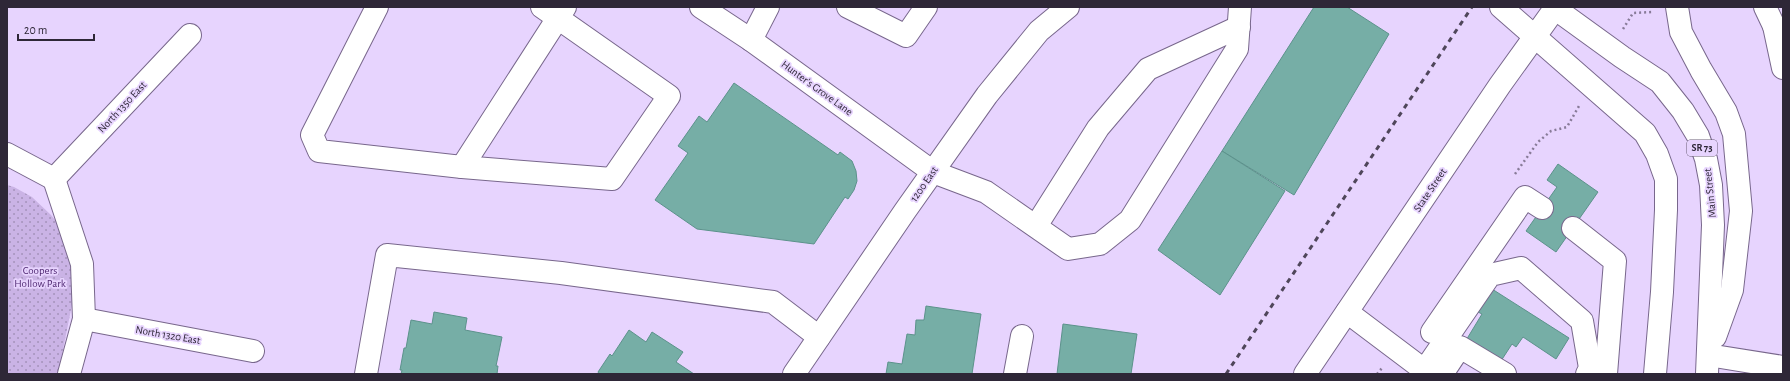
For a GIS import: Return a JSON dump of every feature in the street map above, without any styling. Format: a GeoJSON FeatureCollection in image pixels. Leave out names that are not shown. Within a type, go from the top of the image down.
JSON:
{"type":"FeatureCollection","features":[{"type":"Feature","properties":{"kind":"main road"},"geometry":{"type":"LineString","coordinates":[[377,7],[312,135],[319,151],[462,167],[612,179],[670,96],[555,11],[462,167]]}},
{"type":"Feature","properties":{"kind":"main road","name":"Hunter's Grove Lane"},"geometry":{"type":"LineString","coordinates":[[700,7],[751,40],[933,172],[986,192],[1068,249],[1100,244],[1130,220],[1237,49],[1240,17]]}},
{"type":"Feature","properties":{"kind":"main road"},"geometry":{"type":"LineString","coordinates":[[751,40],[768,7]]}},
{"type":"Feature","properties":{"kind":"main road"},"geometry":{"type":"LineString","coordinates":[[848,7],[906,36],[926,7]]}},
{"type":"Feature","properties":{"kind":"main road","name":"1200 East"},"geometry":{"type":"LineString","coordinates":[[794,374],[987,95],[1016,57],[1039,31],[1068,7]]}},
{"type":"Feature","properties":{"kind":"main road"},"geometry":{"type":"LineString","coordinates":[[1501,7],[1534,38],[1552,51],[1645,133],[1657,154],[1666,179],[1666,210],[1662,292],[1655,374]]}},
{"type":"Feature","properties":{"kind":"main road","name":"State Street"},"geometry":{"type":"LineString","coordinates":[[1305,374],[1500,85],[1555,7]]}},
{"type":"Feature","properties":{"kind":"main road","name":"Main Street"},"geometry":{"type":"LineString","coordinates":[[1555,7],[1622,57],[1660,82],[1683,111],[1698,136],[1706,159],[1711,185],[1713,225],[1708,364]]}},
{"type":"Feature","properties":{"kind":"main road"},"geometry":{"type":"LineString","coordinates":[[1677,7],[1681,32],[1726,112],[1734,134],[1740,184],[1741,211],[1732,290],[1708,364],[1783,367]]}},
{"type":"Feature","properties":{"kind":"main road"},"geometry":{"type":"LineString","coordinates":[[1765,7],[1779,28],[1783,68]]}},
{"type":"Feature","properties":{"kind":"main road"},"geometry":{"type":"LineString","coordinates":[[1036,226],[1098,128],[1148,69],[1240,17]]}},
{"type":"Feature","properties":{"kind":"main road","name":"North 1350 East"},"geometry":{"type":"LineString","coordinates":[[54,179],[190,35]]}},
{"type":"Feature","properties":{"kind":"main road"},"geometry":{"type":"LineString","coordinates":[[7,154],[54,179],[82,264],[84,320],[69,374]]}},
{"type":"Feature","properties":{"kind":"main road"},"geometry":{"type":"LineString","coordinates":[[1427,371],[1525,197],[1542,208]]}},
{"type":"Feature","properties":{"kind":"main road"},"geometry":{"type":"LineString","coordinates":[[1573,228],[1615,261],[1606,374]]}},
{"type":"Feature","properties":{"kind":"main road"},"geometry":{"type":"LineString","coordinates":[[366,374],[387,255],[561,273],[773,302],[819,337]]}},
{"type":"Feature","properties":{"kind":"main road"},"geometry":{"type":"LineString","coordinates":[[1427,371],[1490,275],[1521,268],[1582,321],[1590,368],[1587,374]]}},
{"type":"Feature","properties":{"kind":"main road"},"geometry":{"type":"LineString","coordinates":[[1347,312],[1427,371]]}},
{"type":"Feature","properties":{"kind":"main road","name":"North 1320 East"},"geometry":{"type":"LineString","coordinates":[[84,320],[253,351]]}},
{"type":"Feature","properties":{"kind":"main road"},"geometry":{"type":"LineString","coordinates":[[1015,374],[1022,336]]}},
{"type":"Feature","properties":{"kind":"main road"},"geometry":{"type":"LineString","coordinates":[[1427,371],[1460,346],[1505,374]]}},
{"type":"Feature","properties":{"kind":"green space","name":"Coopers Hollow Park"},"geometry":{"type":"Polygon","coordinates":[[[7,185],[14,187],[32,197],[51,215],[60,226],[69,247],[75,290],[58,374],[7,374],[7,185]]]}},
{"type":"Feature","properties":{"kind":"building"},"geometry":{"type":"Polygon","coordinates":[[[1314,7],[1347,7],[1389,34],[1294,195],[1222,151],[1314,7]]]}},
{"type":"Feature","properties":{"kind":"building"},"geometry":{"type":"Polygon","coordinates":[[[734,83],[838,155],[840,152],[852,161],[856,171],[857,181],[854,190],[848,199],[845,197],[814,244],[697,229],[655,200],[688,153],[678,146],[699,116],[707,122],[734,83]]]}},
{"type":"Feature","properties":{"kind":"building"},"geometry":{"type":"Polygon","coordinates":[[[1222,151],[1285,191],[1220,295],[1158,250],[1222,151]]]}},
{"type":"Feature","properties":{"kind":"building"},"geometry":{"type":"Polygon","coordinates":[[[1558,164],[1598,192],[1556,252],[1526,231],[1557,187],[1547,180],[1558,164]]]}},
{"type":"Feature","properties":{"kind":"building"},"geometry":{"type":"Polygon","coordinates":[[[1492,289],[1569,338],[1556,359],[1523,337],[1516,347],[1512,344],[1499,364],[1465,342],[1482,314],[1478,312],[1492,289]]]}},
{"type":"Feature","properties":{"kind":"building"},"geometry":{"type":"Polygon","coordinates":[[[926,306],[981,314],[972,374],[886,374],[888,362],[902,364],[907,334],[915,335],[916,320],[924,320],[926,306]]]}},
{"type":"Feature","properties":{"kind":"building"},"geometry":{"type":"Polygon","coordinates":[[[434,312],[467,318],[465,330],[502,337],[496,366],[498,366],[497,374],[401,374],[402,370],[400,370],[404,348],[406,348],[411,320],[432,324],[434,312]]]}},
{"type":"Feature","properties":{"kind":"building"},"geometry":{"type":"Polygon","coordinates":[[[1063,324],[1137,334],[1131,374],[1057,374],[1063,324]]]}},
{"type":"Feature","properties":{"kind":"building"},"geometry":{"type":"Polygon","coordinates":[[[629,330],[646,342],[652,332],[683,352],[676,362],[694,374],[599,374],[598,372],[610,354],[612,356],[629,330]]]}},
{"type":"Feature","properties":{"kind":"railway"},"geometry":{"type":"LineString","coordinates":[[1226,374],[1472,7]]}}]}
